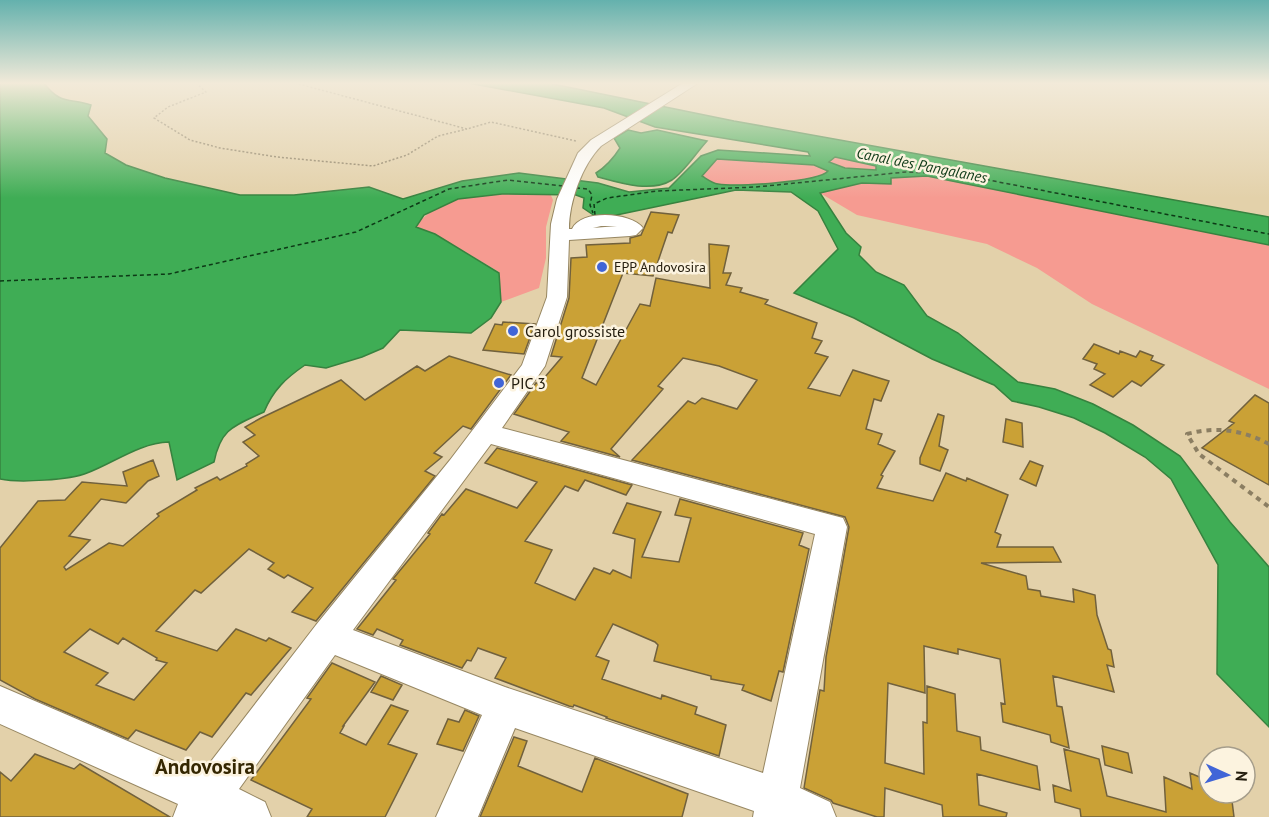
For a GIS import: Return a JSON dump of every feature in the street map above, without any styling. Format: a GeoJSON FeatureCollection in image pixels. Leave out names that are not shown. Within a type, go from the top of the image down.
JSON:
{"type":"FeatureCollection","features":[{"type":"Feature","properties":{"kind":"street"},"geometry":{"type":"LineString","coordinates":[[202,807],[328,636],[485,433],[533,366],[546,335],[557,297],[570,234],[560,224],[565,199],[586,153],[596,142],[629,121]]}},
{"type":"Feature","properties":{"kind":"street"},"geometry":{"type":"LineString","coordinates":[[485,433],[832,527],[776,808]]}},
{"type":"Feature","properties":{"kind":"street"},"geometry":{"type":"LineString","coordinates":[[328,636],[505,706],[776,808],[815,817]]}},
{"type":"Feature","properties":{"kind":"street"},"geometry":{"type":"LineString","coordinates":[[0,705],[202,807],[250,817]]}},
{"type":"Feature","properties":{"kind":"street"},"geometry":{"type":"LineString","coordinates":[[457,817],[505,706]]}},
{"type":"Feature","properties":{"kind":"path"},"geometry":{"type":"LineString","coordinates":[[159,121],[190,140],[246,154],[374,166],[406,155],[438,136],[491,122],[582,142],[596,142]]}},
{"type":"Feature","properties":{"kind":"path"},"geometry":{"type":"LineString","coordinates":[[438,121],[467,129]]}},
{"type":"Feature","properties":{"kind":"path"},"geometry":{"type":"LineString","coordinates":[[1269,444],[1251,434],[1222,428],[1202,429],[1187,434],[1189,441],[1201,456],[1229,474],[1269,507]]}},
{"type":"Feature","properties":{"kind":"shaded area"},"geometry":{"type":"Polygon","coordinates":[[[834,157],[876,166],[876,170],[845,168],[828,162],[834,157]]]}},
{"type":"Feature","properties":{"kind":"shaded area"},"geometry":{"type":"Polygon","coordinates":[[[717,159],[814,165],[829,171],[822,175],[794,181],[727,185],[712,182],[702,176],[717,159]]]}},
{"type":"Feature","properties":{"kind":"shaded area"},"geometry":{"type":"Polygon","coordinates":[[[927,176],[1269,245],[1269,389],[1092,304],[1037,268],[987,244],[857,215],[820,193],[862,183],[891,184],[891,178],[927,176]]]}},
{"type":"Feature","properties":{"kind":"shaded area"},"geometry":{"type":"Polygon","coordinates":[[[550,193],[553,200],[546,227],[546,258],[539,288],[501,302],[499,272],[435,234],[415,228],[441,205],[458,199],[496,194],[550,193]]]}},
{"type":"Feature","properties":{"kind":"water","name":"Canal des Pangalanes"},"geometry":{"type":"Polygon","coordinates":[[[0,121],[92,121],[107,139],[105,153],[126,165],[165,178],[240,195],[294,195],[369,187],[403,199],[462,181],[519,173],[598,183],[629,192],[669,188],[701,156],[718,150],[810,156],[808,152],[655,127],[639,121],[735,121],[1269,217],[1269,245],[927,176],[891,178],[891,184],[862,183],[820,193],[846,233],[861,247],[859,255],[876,272],[904,285],[927,316],[958,333],[1018,382],[1055,389],[1093,404],[1133,425],[1180,456],[1230,522],[1269,567],[1269,727],[1217,674],[1218,565],[1171,479],[1145,457],[1105,433],[1074,418],[1012,401],[994,385],[932,359],[854,318],[794,293],[838,249],[818,211],[791,192],[736,190],[607,217],[595,216],[583,208],[584,198],[576,195],[502,194],[458,199],[424,215],[416,227],[435,234],[499,273],[501,302],[491,318],[471,333],[400,330],[383,348],[362,357],[326,368],[305,365],[281,385],[264,412],[237,425],[225,435],[214,462],[177,480],[169,442],[147,446],[79,475],[31,481],[0,479],[0,121]],[[835,157],[829,162],[845,168],[876,170],[876,166],[835,157]],[[717,159],[702,176],[718,184],[758,184],[794,181],[821,175],[828,171],[814,165],[717,159]]]}},
{"type":"Feature","properties":{"kind":"water"},"geometry":{"type":"Polygon","coordinates":[[[628,130],[641,133],[657,130],[707,141],[681,172],[664,184],[635,186],[598,177],[596,173],[610,162],[620,148],[614,138],[628,130]]]}},
{"type":"Feature","properties":{"kind":"building"},"geometry":{"type":"Polygon","coordinates":[[[651,212],[679,215],[672,233],[668,232],[653,276],[623,273],[582,378],[596,385],[640,304],[650,306],[656,278],[710,288],[709,244],[729,246],[723,273],[731,273],[726,285],[742,288],[740,292],[768,300],[765,304],[817,323],[812,338],[822,341],[815,353],[828,357],[808,388],[840,396],[853,370],[889,381],[881,401],[874,399],[866,429],[882,434],[878,444],[895,451],[881,475],[883,476],[877,488],[933,501],[946,473],[966,481],[967,478],[1008,495],[995,532],[1001,535],[997,547],[1053,547],[1061,562],[981,563],[1026,576],[1028,589],[1040,591],[1041,596],[1074,602],[1073,589],[1095,595],[1097,615],[1108,649],[1111,650],[1114,667],[1107,665],[1114,692],[1053,676],[1057,706],[1062,707],[1069,748],[1051,742],[1050,735],[1003,722],[1001,703],[1005,704],[1000,659],[958,649],[958,654],[924,646],[925,693],[888,683],[885,763],[924,774],[923,722],[927,723],[927,686],[955,694],[957,731],[980,737],[981,750],[1037,766],[1040,790],[977,774],[979,805],[1007,813],[1006,817],[943,817],[942,805],[885,788],[884,817],[877,817],[833,803],[804,788],[820,690],[824,691],[826,657],[849,527],[845,517],[632,460],[688,401],[695,404],[702,398],[737,409],[757,380],[719,366],[683,358],[658,386],[663,389],[611,449],[620,457],[561,441],[569,432],[514,414],[536,383],[539,384],[562,357],[551,356],[569,298],[571,258],[587,257],[586,245],[630,243],[630,238],[641,235],[651,212]]]}},
{"type":"Feature","properties":{"kind":"building"},"geometry":{"type":"Polygon","coordinates":[[[503,322],[535,324],[524,354],[483,350],[495,324],[502,325],[503,322]]]}},
{"type":"Feature","properties":{"kind":"building"},"geometry":{"type":"Polygon","coordinates":[[[1094,344],[1119,354],[1120,351],[1136,357],[1140,351],[1153,356],[1151,360],[1164,365],[1141,386],[1132,381],[1113,397],[1090,385],[1105,374],[1094,369],[1097,364],[1083,359],[1094,344]]]}},
{"type":"Feature","properties":{"kind":"building"},"geometry":{"type":"Polygon","coordinates":[[[449,356],[511,375],[471,429],[463,426],[434,453],[442,457],[425,471],[435,476],[316,621],[292,612],[313,588],[288,575],[284,578],[268,569],[274,563],[249,549],[201,593],[195,590],[156,631],[217,651],[236,629],[266,641],[269,638],[291,648],[251,695],[246,693],[212,737],[200,732],[186,750],[136,730],[128,739],[35,699],[0,680],[0,548],[38,501],[65,500],[82,482],[127,486],[123,472],[153,460],[159,476],[148,481],[126,503],[101,499],[69,536],[90,540],[64,567],[66,570],[109,543],[123,546],[159,516],[157,514],[197,490],[195,488],[217,477],[220,480],[247,466],[246,464],[259,456],[243,442],[255,435],[245,427],[261,418],[341,380],[365,400],[417,366],[425,371],[449,356]],[[90,629],[64,652],[108,673],[96,685],[134,700],[167,663],[156,660],[157,658],[123,638],[118,644],[90,629]]]}},
{"type":"Feature","properties":{"kind":"building"},"geometry":{"type":"Polygon","coordinates":[[[1255,395],[1269,403],[1269,485],[1202,448],[1234,423],[1229,421],[1255,395]]]}},
{"type":"Feature","properties":{"kind":"building"},"geometry":{"type":"Polygon","coordinates":[[[938,414],[944,416],[939,446],[948,450],[940,471],[920,464],[920,458],[938,414]]]}},
{"type":"Feature","properties":{"kind":"building"},"geometry":{"type":"Polygon","coordinates":[[[1006,419],[1022,423],[1023,447],[1003,442],[1006,419]]]}},
{"type":"Feature","properties":{"kind":"building"},"geometry":{"type":"Polygon","coordinates":[[[497,448],[632,485],[626,495],[585,480],[578,491],[565,486],[525,541],[552,550],[535,583],[575,600],[594,568],[610,574],[613,570],[631,578],[635,539],[613,533],[627,503],[661,512],[642,557],[679,562],[691,518],[675,515],[680,499],[803,533],[799,545],[809,549],[783,672],[779,671],[771,701],[742,690],[744,685],[711,679],[711,676],[654,661],[658,645],[655,642],[613,624],[596,656],[609,661],[602,679],[661,699],[662,695],[697,707],[695,714],[726,725],[719,756],[574,705],[569,706],[495,678],[506,658],[478,648],[471,661],[467,660],[462,668],[400,645],[403,640],[377,629],[373,635],[357,629],[396,580],[393,579],[430,534],[428,533],[442,514],[444,515],[466,489],[517,508],[537,482],[485,463],[497,448]]]}},
{"type":"Feature","properties":{"kind":"building"},"geometry":{"type":"Polygon","coordinates":[[[1030,461],[1043,466],[1036,486],[1020,479],[1030,461]]]}},
{"type":"Feature","properties":{"kind":"building"},"geometry":{"type":"Polygon","coordinates":[[[332,663],[375,682],[340,733],[366,745],[391,705],[408,711],[388,744],[417,754],[385,817],[307,817],[312,809],[251,780],[311,699],[307,698],[332,663]]]}},
{"type":"Feature","properties":{"kind":"building"},"geometry":{"type":"Polygon","coordinates":[[[381,676],[402,685],[393,700],[371,692],[381,676]]]}},
{"type":"Feature","properties":{"kind":"building"},"geometry":{"type":"Polygon","coordinates":[[[465,710],[479,716],[463,751],[437,744],[448,719],[459,722],[465,710]]]}},
{"type":"Feature","properties":{"kind":"building"},"geometry":{"type":"Polygon","coordinates":[[[514,737],[527,741],[518,766],[582,792],[595,758],[688,794],[682,817],[480,817],[514,737]]]}},
{"type":"Feature","properties":{"kind":"building"},"geometry":{"type":"Polygon","coordinates":[[[1102,746],[1128,753],[1132,773],[1105,765],[1102,746]]]}},
{"type":"Feature","properties":{"kind":"building"},"geometry":{"type":"Polygon","coordinates":[[[1064,749],[1099,759],[1107,796],[1166,812],[1164,777],[1192,789],[1190,773],[1197,776],[1197,805],[1232,805],[1234,817],[1081,817],[1080,809],[1055,802],[1053,785],[1071,791],[1064,749]]]}},
{"type":"Feature","properties":{"kind":"building"},"geometry":{"type":"Polygon","coordinates":[[[35,754],[74,769],[80,764],[170,817],[0,817],[0,772],[11,781],[35,754]]]}},
{"type":"Feature","properties":{"kind":"ferry route"},"geometry":{"type":"LineString","coordinates":[[595,215],[594,204],[607,198],[657,191],[756,187],[906,172],[957,174],[1269,234]]}},
{"type":"Feature","properties":{"kind":"ferry route"},"geometry":{"type":"LineString","coordinates":[[0,281],[169,274],[356,232],[449,189],[508,180],[563,186]]}},
{"type":"Feature","properties":{"kind":"ferry route"},"geometry":{"type":"LineString","coordinates":[[576,188],[588,189],[592,195],[590,205],[593,213]]}},
{"type":"Feature","properties":{"kind":"place","name":"EPP Andovosira"},"geometry":{"type":"Point","coordinates":[602,267]}},
{"type":"Feature","properties":{"kind":"place","name":"Carol grossiste"},"geometry":{"type":"Point","coordinates":[513,331]}},
{"type":"Feature","properties":{"kind":"place","name":"PIC 3"},"geometry":{"type":"Point","coordinates":[499,383]}},
{"type":"Feature","properties":{"kind":"district","name":"Andovosira"},"geometry":{"type":"Point","coordinates":[205,766]}}]}
